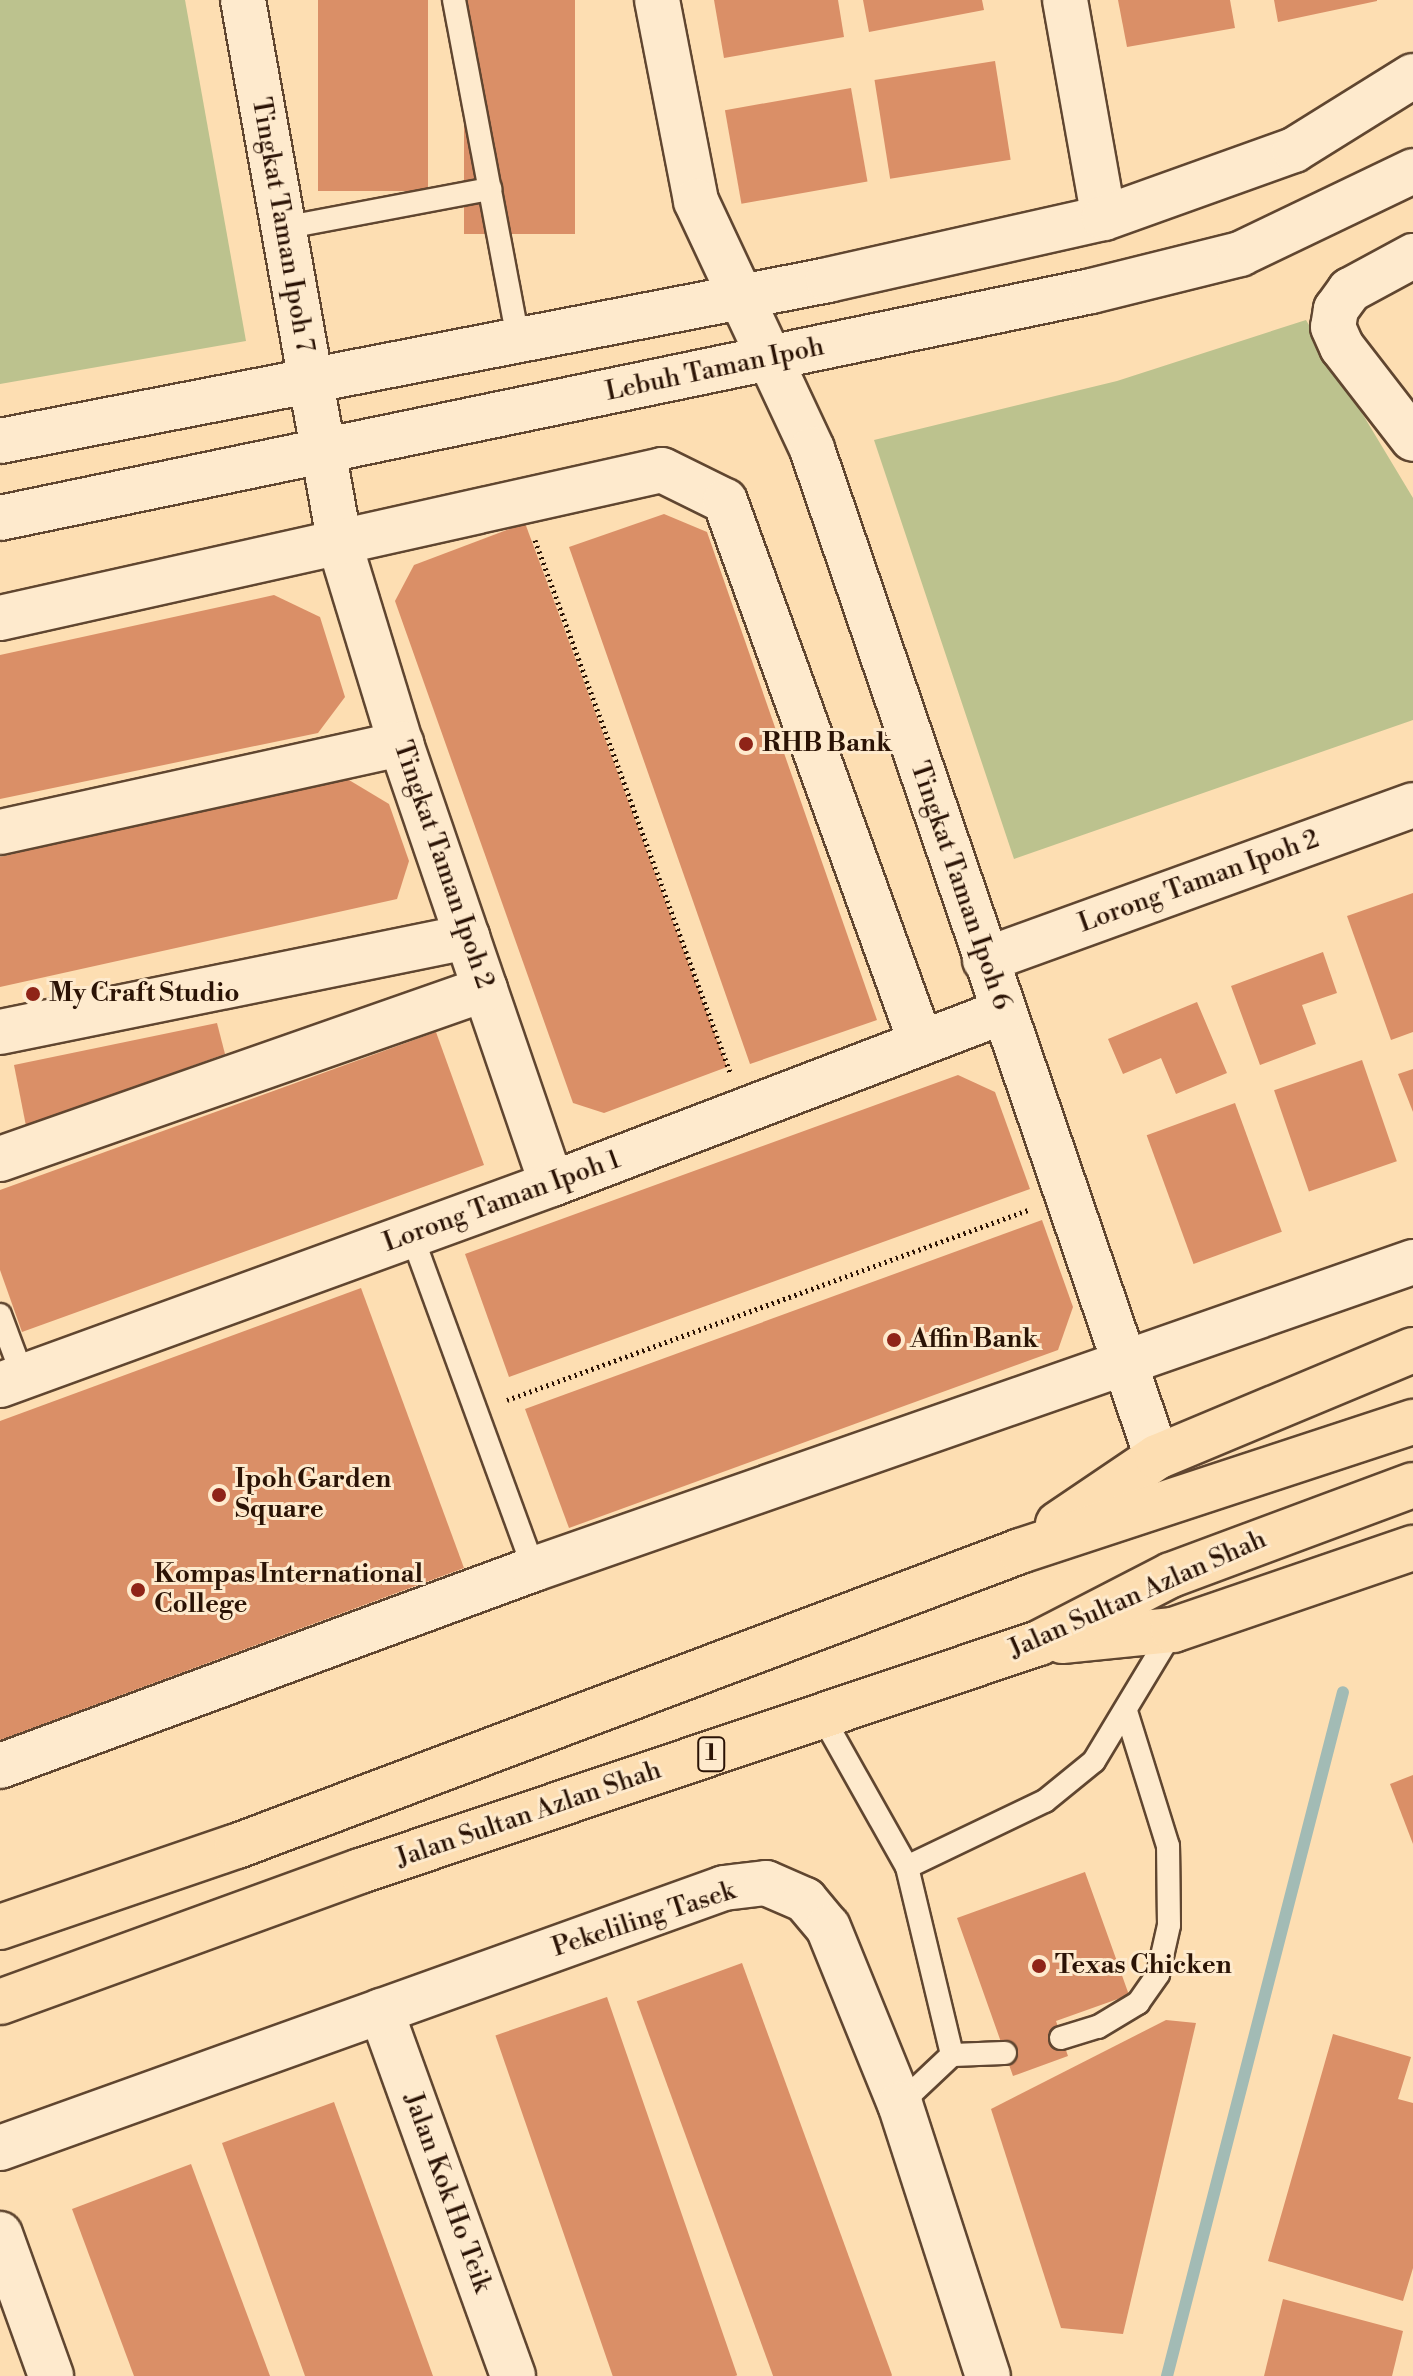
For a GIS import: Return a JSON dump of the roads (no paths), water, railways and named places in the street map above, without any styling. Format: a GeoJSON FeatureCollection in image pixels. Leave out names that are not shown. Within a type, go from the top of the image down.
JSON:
{"type":"FeatureCollection","features":[{"type":"Feature","properties":{"kind":"main road"},"geometry":{"type":"LineString","coordinates":[[1020,1551],[1157,1457],[1413,1350]]}},
{"type":"Feature","properties":{"kind":"main road"},"geometry":{"type":"LineString","coordinates":[[0,1927],[237,1846],[1020,1551],[1413,1422]]}},
{"type":"Feature","properties":{"kind":"main road","name":"Jalan Sultan Azlan Shah"},"geometry":{"type":"LineString","coordinates":[[0,2002],[360,1871],[1039,1643],[1171,1575],[1413,1485]]}},
{"type":"Feature","properties":{"kind":"main road"},"geometry":{"type":"LineString","coordinates":[[1039,1643],[1173,1630],[1413,1548]]}},
{"type":"Feature","properties":{"kind":"street","name":"Tingkat Taman Ipoh 7"},"geometry":{"type":"LineString","coordinates":[[243,0],[340,545]]}},
{"type":"Feature","properties":{"kind":"street","name":"Tingkat Taman Ipoh 6"},"geometry":{"type":"LineString","coordinates":[[657,0],[696,201],[738,298],[812,449],[1157,1457]]}},
{"type":"Feature","properties":{"kind":"street"},"geometry":{"type":"LineString","coordinates":[[1065,0],[1104,218]]}},
{"type":"Feature","properties":{"kind":"street"},"geometry":{"type":"LineString","coordinates":[[0,441],[738,298],[1104,218],[1294,150],[1413,76]]}},
{"type":"Feature","properties":{"kind":"street","name":"Lebuh Taman Ipoh"},"geometry":{"type":"LineString","coordinates":[[0,518],[768,360],[1240,254],[1413,171]]}},
{"type":"Feature","properties":{"kind":"street"},"geometry":{"type":"LineString","coordinates":[[1413,256],[1350,290],[1336,309],[1333,327],[1342,347],[1413,439]]}},
{"type":"Feature","properties":{"kind":"street"},"geometry":{"type":"LineString","coordinates":[[0,618],[340,545],[662,470],[725,501],[921,1043]]}},
{"type":"Feature","properties":{"kind":"street","name":"Tingkat Taman Ipoh 2"},"geometry":{"type":"LineString","coordinates":[[340,545],[401,744],[552,1184]]}},
{"type":"Feature","properties":{"kind":"street"},"geometry":{"type":"LineString","coordinates":[[0,832],[401,744]]}},
{"type":"Feature","properties":{"kind":"street","name":"Lorong Taman Ipoh 2"},"geometry":{"type":"LineString","coordinates":[[985,960],[1413,805]]}},
{"type":"Feature","properties":{"kind":"street"},"geometry":{"type":"LineString","coordinates":[[0,1032],[467,937]]}},
{"type":"Feature","properties":{"kind":"street"},"geometry":{"type":"LineString","coordinates":[[0,1159],[485,989]]}},
{"type":"Feature","properties":{"kind":"street","name":"Lorong Taman Ipoh 1"},"geometry":{"type":"LineString","coordinates":[[12,1381],[552,1184],[1003,1012]]}},
{"type":"Feature","properties":{"kind":"street"},"geometry":{"type":"LineString","coordinates":[[0,1766],[534,1569],[1413,1262]]}},
{"type":"Feature","properties":{"kind":"street","name":"Pekeliling Tasek"},"geometry":{"type":"LineString","coordinates":[[0,2148],[724,1888],[766,1883],[805,1900],[828,1927],[900,2104],[988,2376]]}},
{"type":"Feature","properties":{"kind":"street","name":"Jalan Kok Ho Teik"},"geometry":{"type":"LineString","coordinates":[[381,2011],[513,2376]]}},
{"type":"Feature","properties":{"kind":"street"},"geometry":{"type":"LineString","coordinates":[[0,2234],[51,2376]]}},
{"type":"Feature","properties":{"kind":"lane"},"geometry":{"type":"LineString","coordinates":[[454,0],[518,340]]}},
{"type":"Feature","properties":{"kind":"lane"},"geometry":{"type":"LineString","coordinates":[[283,228],[490,189]]}},
{"type":"Feature","properties":{"kind":"lane"},"geometry":{"type":"LineString","coordinates":[[412,1236],[534,1569]]}},
{"type":"Feature","properties":{"kind":"lane"},"geometry":{"type":"LineString","coordinates":[[0,1315],[12,1381]]}},
{"type":"Feature","properties":{"kind":"lane"},"geometry":{"type":"LineString","coordinates":[[907,1867],[1045,1801],[1094,1761],[1127,1714],[1173,1630]]}},
{"type":"Feature","properties":{"kind":"lane"},"geometry":{"type":"LineString","coordinates":[[1061,2038],[1098,2027],[1138,2003],[1158,1974],[1169,1925],[1168,1846],[1127,1714]]}},
{"type":"Feature","properties":{"kind":"lane"},"geometry":{"type":"LineString","coordinates":[[822,1716],[907,1867],[952,2055]]}},
{"type":"Feature","properties":{"kind":"lane"},"geometry":{"type":"LineString","coordinates":[[900,2104],[952,2055],[1005,2053]]}},
{"type":"Feature","properties":{"kind":"waterway"},"geometry":{"type":"LineString","coordinates":[[1167,2376],[1343,1692]]}},
{"type":"Feature","properties":{"kind":"place","name":"RHB Bank"},"geometry":{"type":"Point","coordinates":[746,744]}},
{"type":"Feature","properties":{"kind":"place","name":"My Craft Studio"},"geometry":{"type":"Point","coordinates":[33,994]}},
{"type":"Feature","properties":{"kind":"place","name":"Affin Bank"},"geometry":{"type":"Point","coordinates":[894,1340]}},
{"type":"Feature","properties":{"kind":"place","name":"Ipoh Garden Square"},"geometry":{"type":"Point","coordinates":[219,1495]}},
{"type":"Feature","properties":{"kind":"place","name":"Kompas International College"},"geometry":{"type":"Point","coordinates":[138,1590]}},
{"type":"Feature","properties":{"kind":"place","name":"Texas Chicken"},"geometry":{"type":"Point","coordinates":[1039,1966]}}]}
